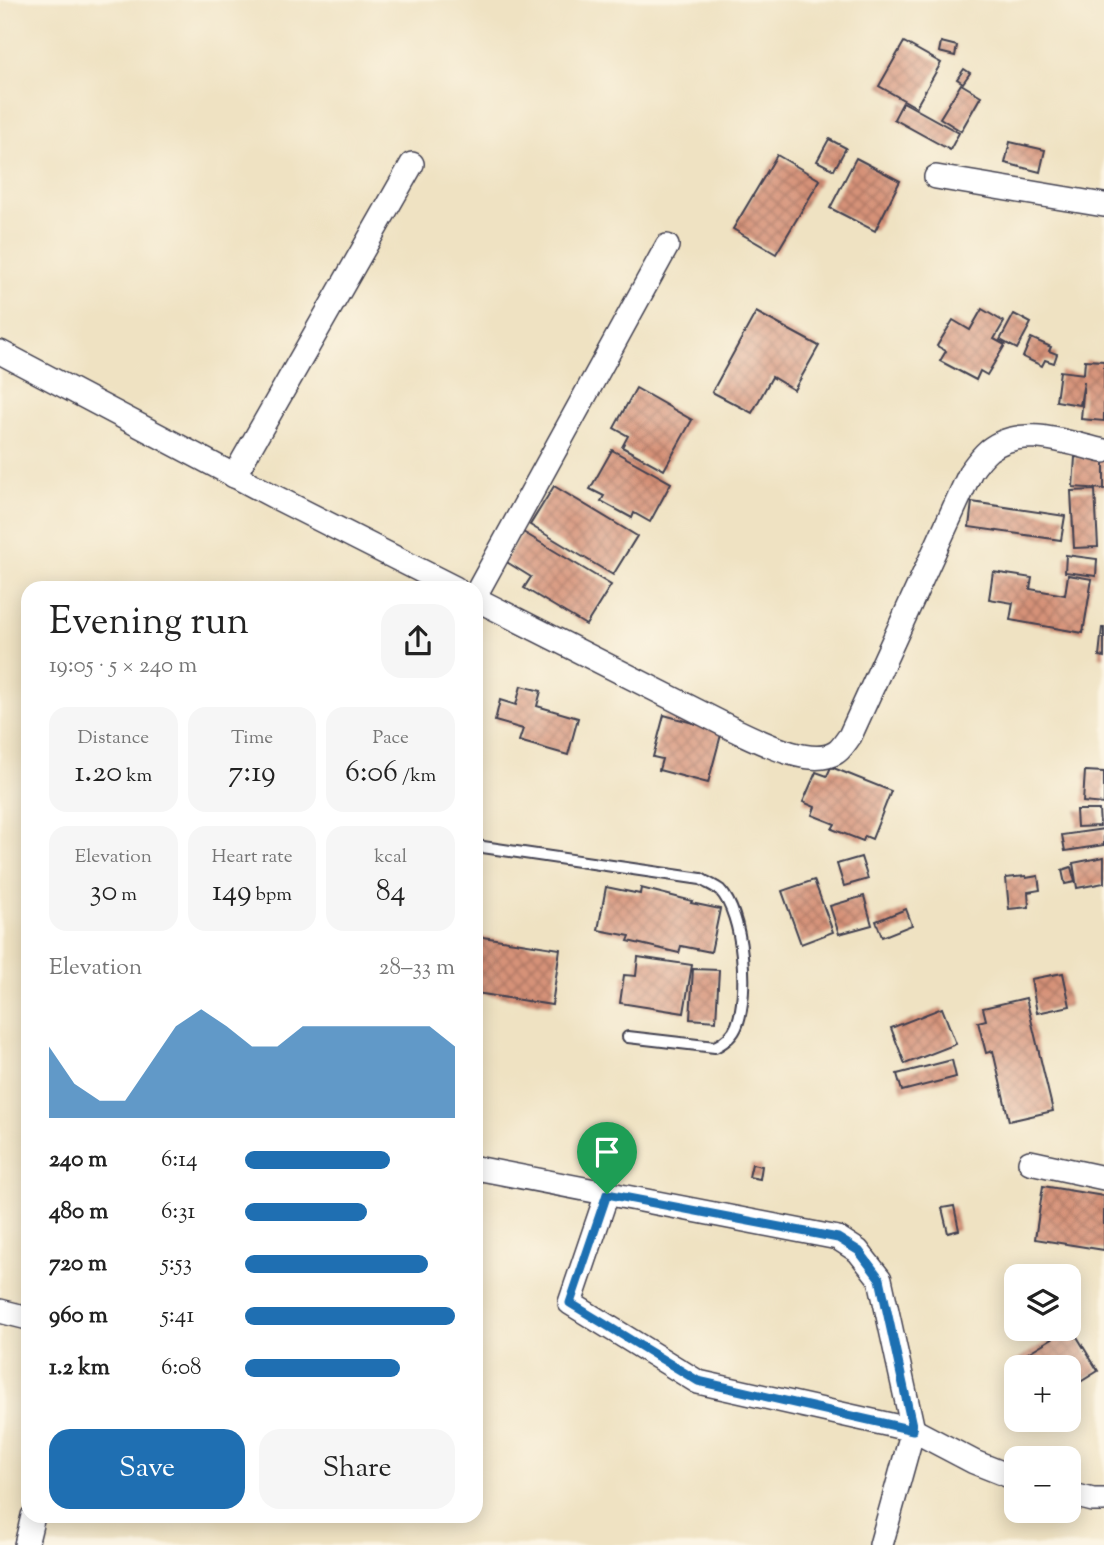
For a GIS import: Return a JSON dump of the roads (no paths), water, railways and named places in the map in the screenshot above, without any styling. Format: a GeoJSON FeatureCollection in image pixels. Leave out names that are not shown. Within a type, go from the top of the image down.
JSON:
{"type":"FeatureCollection","features":[{"type":"Feature","properties":{"kind":"street"},"geometry":{"type":"LineString","coordinates":[[234,475],[412,164]]}},
{"type":"Feature","properties":{"kind":"street"},"geometry":{"type":"LineString","coordinates":[[936,177],[1104,205]]}},
{"type":"Feature","properties":{"kind":"street"},"geometry":{"type":"LineString","coordinates":[[483,583],[667,246]]}},
{"type":"Feature","properties":{"kind":"street"},"geometry":{"type":"LineString","coordinates":[[0,352],[439,581]]}},
{"type":"Feature","properties":{"kind":"street"},"geometry":{"type":"LineString","coordinates":[[483,600],[735,730],[785,751],[817,758],[836,753],[850,736],[971,471],[988,451],[1006,439],[1030,435],[1104,451]]}},
{"type":"Feature","properties":{"kind":"street"},"geometry":{"type":"LineString","coordinates":[[1030,1162],[1104,1178]]}},
{"type":"Feature","properties":{"kind":"street"},"geometry":{"type":"LineString","coordinates":[[483,1169],[838,1238],[859,1251],[880,1279],[913,1430],[881,1545]]}},
{"type":"Feature","properties":{"kind":"street"},"geometry":{"type":"LineString","coordinates":[[607,1194],[570,1303],[698,1381],[913,1430],[974,1462],[1004,1474]]}},
{"type":"Feature","properties":{"kind":"street"},"geometry":{"type":"LineString","coordinates":[[0,1311],[21,1316]]}},
{"type":"Feature","properties":{"kind":"street"},"geometry":{"type":"LineString","coordinates":[[1081,1497],[1104,1500]]}},
{"type":"Feature","properties":{"kind":"street"},"geometry":{"type":"LineString","coordinates":[[26,1545],[31,1523]]}},
{"type":"Feature","properties":{"kind":"lane"},"geometry":{"type":"LineString","coordinates":[[483,847],[701,880],[719,889],[730,906],[743,951],[743,993],[737,1026],[727,1041],[715,1047],[628,1037]]}}]}
